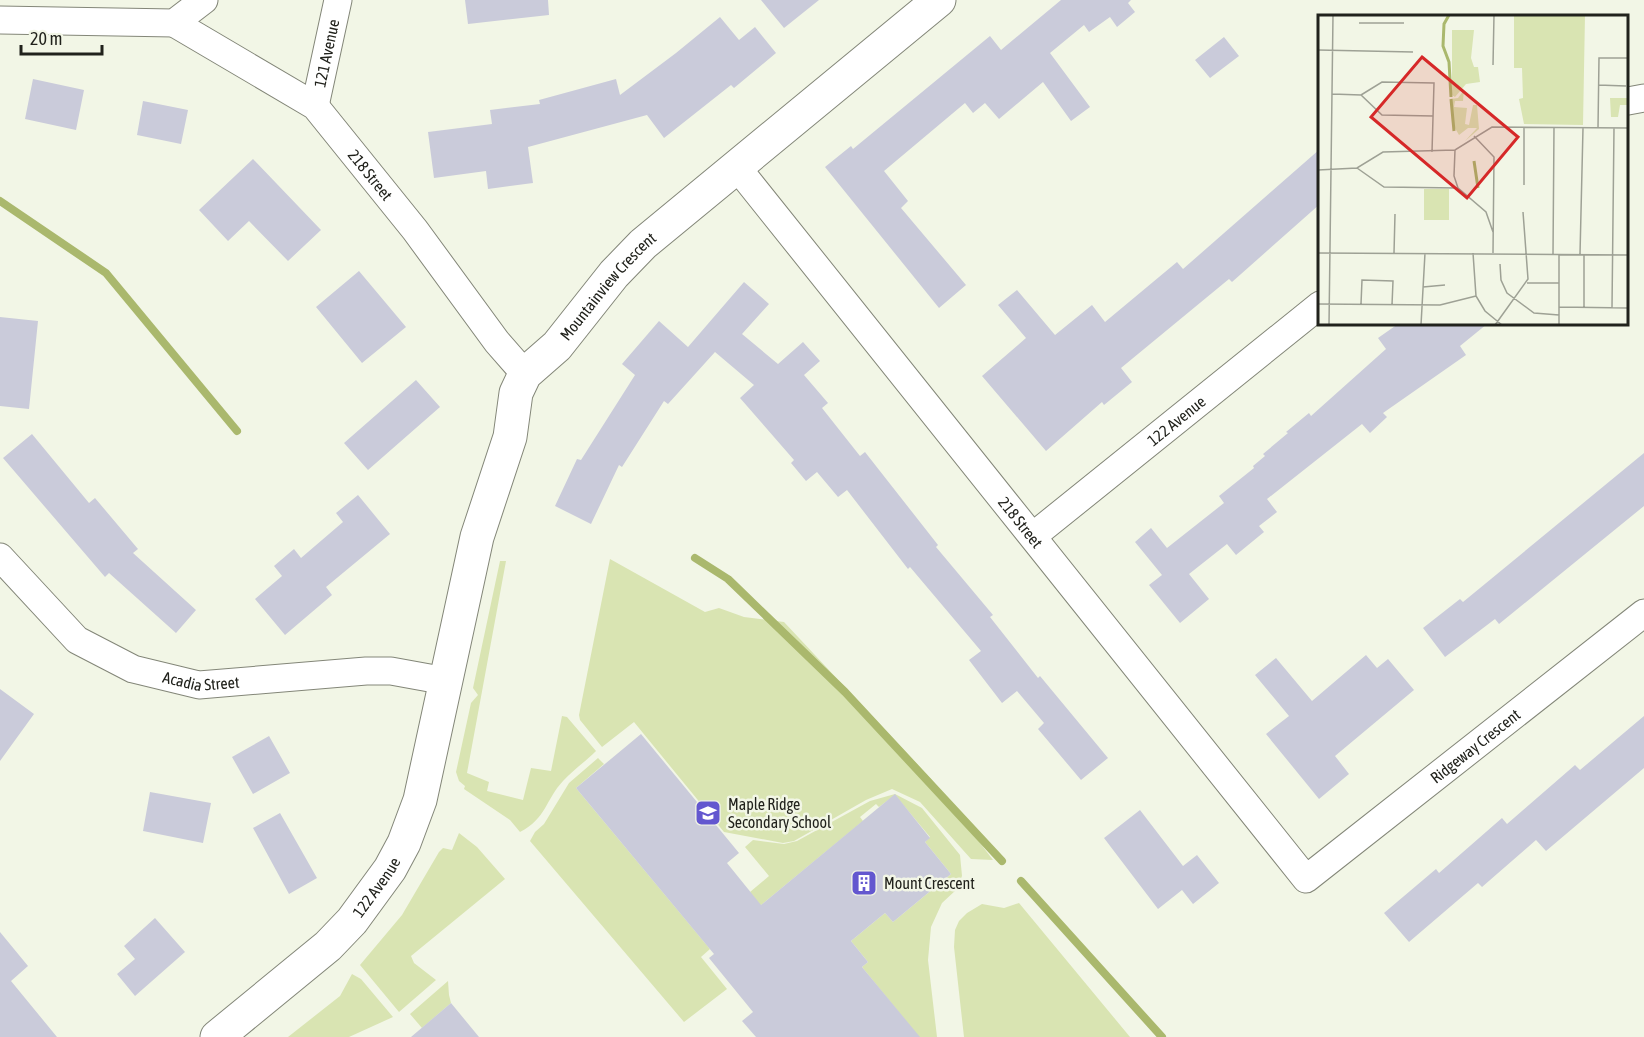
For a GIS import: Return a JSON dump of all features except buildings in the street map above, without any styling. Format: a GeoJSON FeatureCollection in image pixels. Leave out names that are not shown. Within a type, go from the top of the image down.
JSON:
{"type":"FeatureCollection","features":[{"type":"Feature","properties":{"kind":"street"},"geometry":{"type":"LineString","coordinates":[[0,20],[174,23],[204,0]]}},
{"type":"Feature","properties":{"kind":"street","name":"121 Avenue"},"geometry":{"type":"LineString","coordinates":[[315,106],[338,0]]}},
{"type":"Feature","properties":{"kind":"street","name":"Mountainview Crescent"},"geometry":{"type":"LineString","coordinates":[[446,681],[477,537],[510,437],[513,401],[525,374],[557,346],[628,258],[735,166],[939,0]]}},
{"type":"Feature","properties":{"kind":"street","name":"218 Street"},"geometry":{"type":"LineString","coordinates":[[174,23],[315,106],[415,230],[497,342],[525,374]]}},
{"type":"Feature","properties":{"kind":"street"},"geometry":{"type":"LineString","coordinates":[[1629,101],[1644,98]]}},
{"type":"Feature","properties":{"kind":"street","name":"218 Street"},"geometry":{"type":"LineString","coordinates":[[735,166],[1305,879]]}},
{"type":"Feature","properties":{"kind":"street","name":"122 Avenue"},"geometry":{"type":"LineString","coordinates":[[1033,536],[1318,307]]}},
{"type":"Feature","properties":{"kind":"street","name":"Acadia Street"},"geometry":{"type":"LineString","coordinates":[[0,557],[77,640],[133,669],[199,685],[366,671],[391,672],[446,681]]}},
{"type":"Feature","properties":{"kind":"street","name":"Ridgeway Crescent"},"geometry":{"type":"LineString","coordinates":[[1305,879],[1644,613]]}},
{"type":"Feature","properties":{"kind":"street","name":"122 Avenue"},"geometry":{"type":"LineString","coordinates":[[217,1037],[328,946],[352,921],[390,869],[404,843],[420,800],[446,681]]}},
{"type":"Feature","properties":{"kind":"green space"},"geometry":{"type":"Polygon","coordinates":[[[610,559],[705,612],[719,608],[744,617],[784,622],[932,780],[993,860],[971,859],[920,802],[892,789],[866,800],[794,841],[783,843],[724,832],[634,722],[602,747],[580,720],[579,715],[610,559]]]}},
{"type":"Feature","properties":{"kind":"green space"},"geometry":{"type":"Polygon","coordinates":[[[500,561],[506,561],[467,773],[489,782],[487,791],[523,800],[531,768],[551,771],[562,716],[567,717],[596,751],[563,781],[541,815],[520,832],[510,820],[464,789],[465,786],[459,781],[456,772],[471,703],[478,695],[473,688],[500,561]]]}},
{"type":"Feature","properties":{"kind":"green space"},"geometry":{"type":"Polygon","coordinates":[[[598,758],[604,764],[576,788],[710,949],[701,957],[727,989],[684,1022],[530,841],[535,832],[544,824],[569,783],[598,758]]]}},
{"type":"Feature","properties":{"kind":"green space"},"geometry":{"type":"Polygon","coordinates":[[[895,794],[922,808],[960,855],[962,876],[956,890],[942,903],[931,927],[928,960],[937,1037],[919,1037],[862,967],[868,962],[851,941],[885,913],[893,922],[951,874],[925,842],[930,837],[895,795],[879,807],[876,804],[860,817],[863,821],[760,906],[750,892],[769,876],[745,847],[753,840],[784,844],[797,841],[870,801],[895,794]]]}},
{"type":"Feature","properties":{"kind":"green space"},"geometry":{"type":"Polygon","coordinates":[[[459,833],[477,847],[505,879],[411,956],[414,963],[436,980],[399,1012],[360,965],[402,915],[439,852],[443,848],[452,850],[459,833]]]}},
{"type":"Feature","properties":{"kind":"green space"},"geometry":{"type":"Polygon","coordinates":[[[1019,903],[1130,1037],[964,1037],[954,947],[955,930],[959,921],[967,913],[982,904],[1004,908],[1019,903]]]}},
{"type":"Feature","properties":{"kind":"green space"},"geometry":{"type":"Polygon","coordinates":[[[352,974],[361,979],[393,1017],[349,1037],[288,1037],[340,996],[352,974]]]}},
{"type":"Feature","properties":{"kind":"green space"},"geometry":{"type":"Polygon","coordinates":[[[448,981],[451,1003],[422,1028],[410,1014],[448,981]]]}},
{"type":"Feature","properties":{"kind":"waterway"},"geometry":{"type":"LineString","coordinates":[[0,201],[106,273],[237,431]]}},
{"type":"Feature","properties":{"kind":"waterway"},"geometry":{"type":"LineString","coordinates":[[695,558],[728,579],[845,692],[1002,861]]}},
{"type":"Feature","properties":{"kind":"waterway"},"geometry":{"type":"LineString","coordinates":[[1021,881],[1162,1037]]}},
{"type":"Feature","properties":{"kind":"place","name":"Maple Ridge Secondary School"},"geometry":{"type":"Point","coordinates":[708,813]}},
{"type":"Feature","properties":{"kind":"place","name":"Mount Crescent"},"geometry":{"type":"Point","coordinates":[864,883]}}]}
